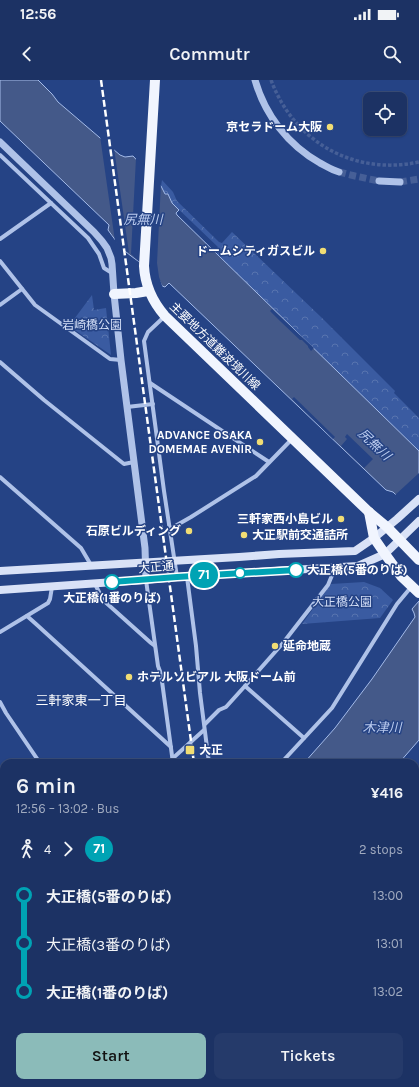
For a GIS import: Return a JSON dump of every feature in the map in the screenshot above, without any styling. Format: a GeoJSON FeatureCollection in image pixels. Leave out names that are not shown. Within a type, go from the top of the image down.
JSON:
{"type":"FeatureCollection","features":[{"type":"Feature","properties":{"kind":"main road","name":"主要地方道難波境川線"},"geometry":{"type":"LineString","coordinates":[[155,80],[144,266],[144,276],[148,291],[154,302],[165,316],[292,439],[369,512],[387,527],[419,560]]}},
{"type":"Feature","properties":{"kind":"main road"},"geometry":{"type":"LineString","coordinates":[[114,294],[148,291]]}},
{"type":"Feature","properties":{"kind":"main road","name":"大正通"},"geometry":{"type":"LineString","coordinates":[[0,571],[280,554],[355,551],[374,538],[419,499]]}},
{"type":"Feature","properties":{"kind":"main road"},"geometry":{"type":"LineString","coordinates":[[369,512],[374,538],[402,576],[416,589]]}},
{"type":"Feature","properties":{"kind":"main road"},"geometry":{"type":"LineString","coordinates":[[385,554],[418,522]]}},
{"type":"Feature","properties":{"kind":"main road","name":"大正通"},"geometry":{"type":"LineString","coordinates":[[0,590],[187,576],[358,566],[385,554]]}},
{"type":"Feature","properties":{"kind":"street"},"geometry":{"type":"LineString","coordinates":[[254,80],[265,106],[276,123],[293,143],[312,158],[339,172]]}},
{"type":"Feature","properties":{"kind":"street"},"geometry":{"type":"LineString","coordinates":[[0,142],[94,232],[107,248],[111,258],[121,360],[146,562],[146,580],[173,759]]}},
{"type":"Feature","properties":{"kind":"street"},"geometry":{"type":"LineString","coordinates":[[0,155],[88,238],[99,254],[104,268],[112,273]]}},
{"type":"Feature","properties":{"kind":"street"},"geometry":{"type":"LineString","coordinates":[[379,181],[400,182]]}},
{"type":"Feature","properties":{"kind":"street"},"geometry":{"type":"LineString","coordinates":[[0,239],[51,203]]}},
{"type":"Feature","properties":{"kind":"street"},"geometry":{"type":"LineString","coordinates":[[0,261],[35,305],[110,359],[121,360]]}},
{"type":"Feature","properties":{"kind":"street"},"geometry":{"type":"LineString","coordinates":[[0,305],[22,289]]}},
{"type":"Feature","properties":{"kind":"street"},"geometry":{"type":"LineString","coordinates":[[165,316],[148,332],[144,342],[177,577]]}},
{"type":"Feature","properties":{"kind":"street"},"geometry":{"type":"LineString","coordinates":[[0,362],[44,400],[124,464],[134,462]]}},
{"type":"Feature","properties":{"kind":"street"},"geometry":{"type":"LineString","coordinates":[[150,383],[269,462]]}},
{"type":"Feature","properties":{"kind":"street"},"geometry":{"type":"LineString","coordinates":[[127,407],[153,404]]}},
{"type":"Feature","properties":{"kind":"street"},"geometry":{"type":"LineString","coordinates":[[170,529],[256,476],[292,439]]}},
{"type":"Feature","properties":{"kind":"street"},"geometry":{"type":"LineString","coordinates":[[0,477],[81,548],[91,566]]}},
{"type":"Feature","properties":{"kind":"street"},"geometry":{"type":"LineString","coordinates":[[205,724],[219,710],[226,707],[246,686],[328,585],[335,568]]}},
{"type":"Feature","properties":{"kind":"street"},"geometry":{"type":"LineString","coordinates":[[187,576],[208,759]]}},
{"type":"Feature","properties":{"kind":"street"},"geometry":{"type":"LineString","coordinates":[[95,583],[103,600],[155,646]]}},
{"type":"Feature","properties":{"kind":"street"},"geometry":{"type":"LineString","coordinates":[[0,632],[48,603],[52,586]]}},
{"type":"Feature","properties":{"kind":"street"},"geometry":{"type":"LineString","coordinates":[[285,759],[332,708],[397,604],[416,589]]}},
{"type":"Feature","properties":{"kind":"street"},"geometry":{"type":"LineString","coordinates":[[27,616],[171,747]]}},
{"type":"Feature","properties":{"kind":"street"},"geometry":{"type":"LineString","coordinates":[[246,686],[304,738]]}},
{"type":"Feature","properties":{"kind":"street"},"geometry":{"type":"LineString","coordinates":[[0,702],[37,759]]}},
{"type":"Feature","properties":{"kind":"street"},"geometry":{"type":"LineString","coordinates":[[175,759],[204,730]]}},
{"type":"Feature","properties":{"kind":"green space"},"geometry":{"type":"Polygon","coordinates":[[[162,180],[173,192],[177,201],[219,242],[222,243],[232,232],[321,317],[395,391],[394,393],[419,418],[419,451],[218,255],[216,249],[218,247],[172,203],[168,194],[164,193],[161,186],[162,180]]]}},
{"type":"Feature","properties":{"kind":"green space","name":"岩崎橋公園"},"geometry":{"type":"Polygon","coordinates":[[[92,295],[94,310],[106,308],[111,355],[69,326],[92,295]]]}},
{"type":"Feature","properties":{"kind":"green space","name":"大正橋公園"},"geometry":{"type":"Polygon","coordinates":[[[364,582],[380,588],[393,600],[380,618],[302,624],[331,584],[364,582]]]}},
{"type":"Feature","properties":{"kind":"water","name":"尻無川"},"geometry":{"type":"Polygon","coordinates":[[[0,80],[38,80],[58,102],[120,155],[125,157],[133,156],[161,186],[165,194],[168,194],[172,203],[179,210],[176,213],[177,215],[419,451],[419,517],[393,492],[386,490],[169,283],[165,287],[162,286],[151,270],[124,250],[108,230],[109,225],[0,121],[0,80]]]}},
{"type":"Feature","properties":{"kind":"water","name":"木津川"},"geometry":{"type":"Polygon","coordinates":[[[419,601],[419,740],[402,759],[308,759],[335,728],[372,679],[415,617],[412,609],[419,601]]]}},
{"type":"Feature","properties":{"kind":"pier"},"geometry":{"type":"Polygon","coordinates":[[[100,136],[114,148],[129,253],[120,248],[115,241],[100,136]]]}},
{"type":"Feature","properties":{"kind":"pier"},"geometry":{"type":"Polygon","coordinates":[[[136,158],[161,183],[157,263],[159,277],[163,288],[155,277],[131,254],[136,158]]]}},
{"type":"Feature","properties":{"kind":"pier"},"geometry":{"type":"Polygon","coordinates":[[[272,309],[314,348],[311,351],[302,340],[300,340],[270,311],[272,309]]]}},
{"type":"Feature","properties":{"kind":"pier"},"geometry":{"type":"Polygon","coordinates":[[[294,397],[335,437],[333,439],[292,399],[294,397]]]}},
{"type":"Feature","properties":{"kind":"pier"},"geometry":{"type":"Polygon","coordinates":[[[347,434],[373,459],[364,468],[341,446],[347,439],[345,437],[347,434]]]}},
{"type":"Feature","properties":{"kind":"pier"},"geometry":{"type":"Polygon","coordinates":[[[419,473],[419,519],[394,496],[419,473]]]}},
{"type":"Feature","properties":{"kind":"tunnel"},"geometry":{"type":"LineString","coordinates":[[271,80],[281,102],[295,121],[311,137],[329,150],[350,159],[372,164],[395,165],[419,162]]}},
{"type":"Feature","properties":{"kind":"tunnel"},"geometry":{"type":"LineString","coordinates":[[339,172],[379,181]]}},
{"type":"Feature","properties":{"kind":"tunnel"},"geometry":{"type":"LineString","coordinates":[[400,182],[419,179]]}},
{"type":"Feature","properties":{"kind":"railway"},"geometry":{"type":"LineString","coordinates":[[101,80],[193,759]]}},
{"type":"Feature","properties":{"kind":"bus line","name":"71"},"geometry":{"type":"LineString","coordinates":[[112,582],[296,570]]}},
{"type":"Feature","properties":{"kind":"place","name":"京セラドーム大阪"},"geometry":{"type":"Point","coordinates":[330,127]}},
{"type":"Feature","properties":{"kind":"place","name":"ドームシティガスビル"},"geometry":{"type":"Point","coordinates":[323,251]}},
{"type":"Feature","properties":{"kind":"place","name":"ADVANCE OSAKA DOMEMAE AVENIR"},"geometry":{"type":"Point","coordinates":[260,442]}},
{"type":"Feature","properties":{"kind":"place","name":"三軒家西小島ビル"},"geometry":{"type":"Point","coordinates":[341,519]}},
{"type":"Feature","properties":{"kind":"place","name":"石原ビルディング"},"geometry":{"type":"Point","coordinates":[189,531]}},
{"type":"Feature","properties":{"kind":"place","name":"大正駅前交通詰所"},"geometry":{"type":"Point","coordinates":[244,535]}},
{"type":"Feature","properties":{"kind":"place","name":"大正橋(5番のりば)"},"geometry":{"type":"Point","coordinates":[296,570]}},
{"type":"Feature","properties":{"kind":"place","name":"大正橋(1番のりば)"},"geometry":{"type":"Point","coordinates":[112,582]}},
{"type":"Feature","properties":{"kind":"place","name":"延命地蔵"},"geometry":{"type":"Point","coordinates":[275,646]}},
{"type":"Feature","properties":{"kind":"place","name":"ホテルソビアル 大阪ドーム前"},"geometry":{"type":"Point","coordinates":[129,677]}},
{"type":"Feature","properties":{"kind":"place","name":"大正"},"geometry":{"type":"Point","coordinates":[190,750]}},
{"type":"Feature","properties":{"kind":"district","name":"三軒家東一丁目"},"geometry":{"type":"Point","coordinates":[81,700]}}]}
